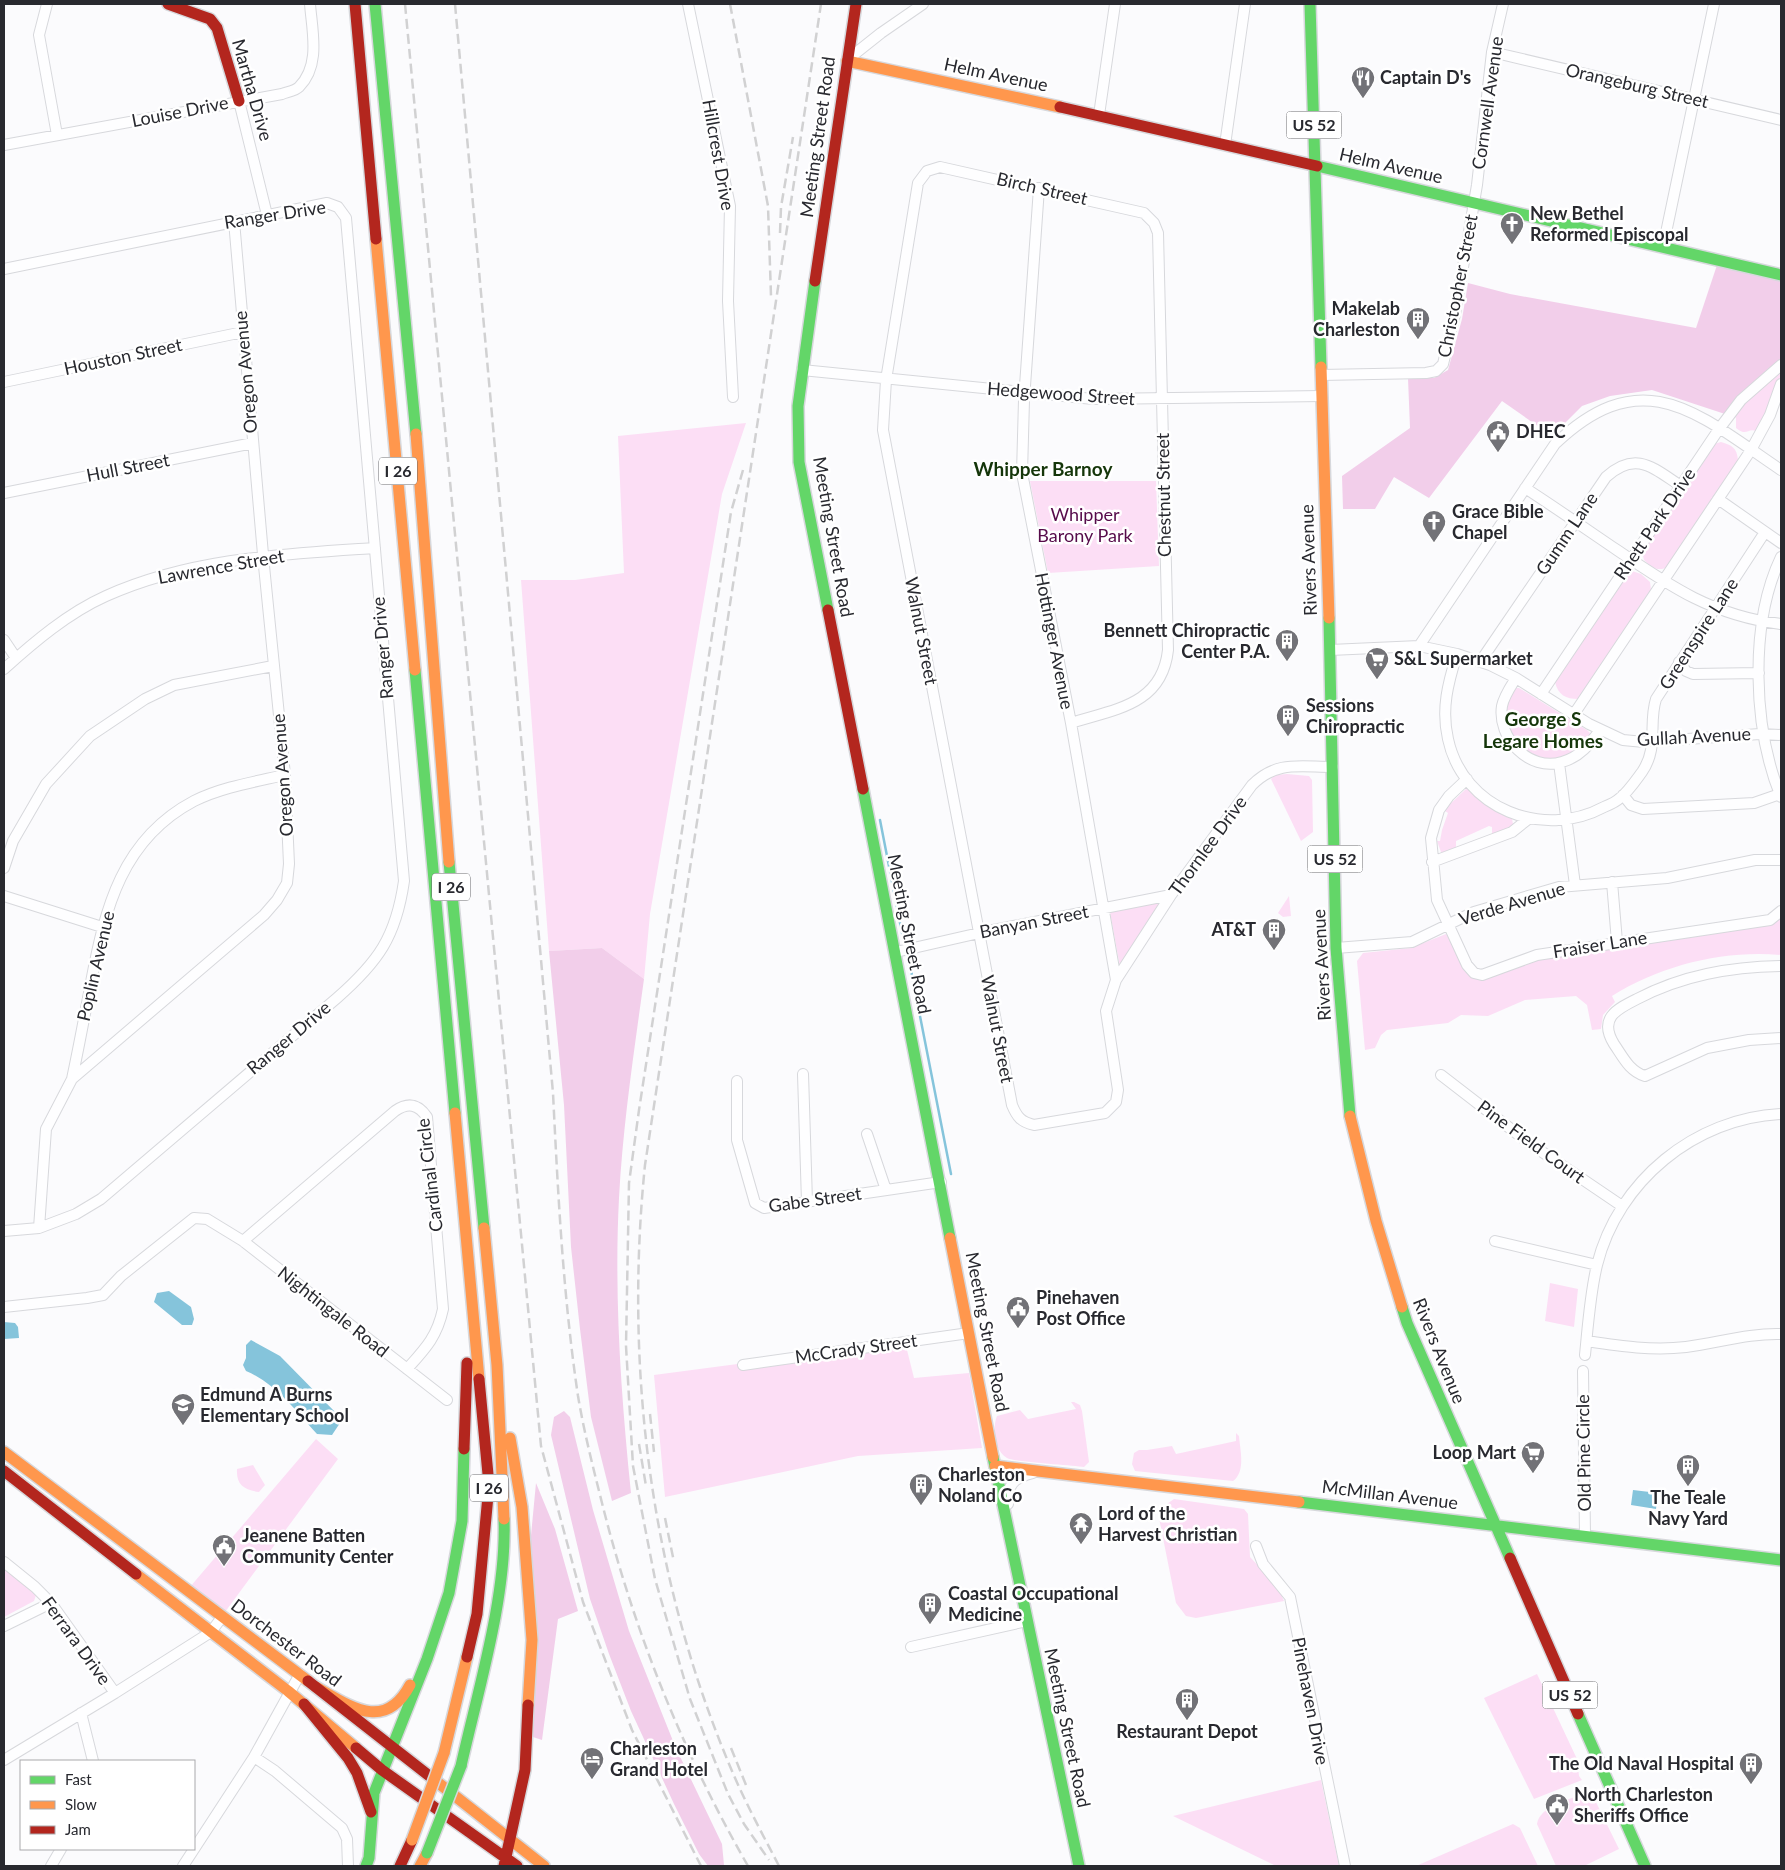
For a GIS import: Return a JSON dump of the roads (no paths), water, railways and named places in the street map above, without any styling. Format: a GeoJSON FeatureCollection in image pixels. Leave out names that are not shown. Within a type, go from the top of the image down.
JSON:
{"type":"FeatureCollection","features":[{"type":"Feature","properties":{"kind":"main road","name":"Martha Drive"},"geometry":{"type":"LineString","coordinates":[[168,4],[210,19],[217,28],[239,101]]}},
{"type":"Feature","properties":{"kind":"main road","name":"I 26"},"geometry":{"type":"LineString","coordinates":[[355,4],[489,1485],[485,1546],[477,1614],[444,1753],[412,1840],[400,1866]]}},
{"type":"Feature","properties":{"kind":"main road","name":"I 26"},"geometry":{"type":"LineString","coordinates":[[375,4],[423,506],[454,923],[497,1365],[505,1548],[490,1640],[461,1766],[427,1853],[420,1866]]}},
{"type":"Feature","properties":{"kind":"main road","name":"Meeting Street Road"},"geometry":{"type":"LineString","coordinates":[[856,4],[846,61],[802,370],[798,406],[799,462],[941,1182],[1004,1513],[1079,1866]]}},
{"type":"Feature","properties":{"kind":"main road","name":"Rivers Avenue"},"geometry":{"type":"LineString","coordinates":[[1310,4],[1330,650],[1336,948],[1351,1124],[1376,1221],[1407,1323],[1645,1866]]}},
{"type":"Feature","properties":{"kind":"main road","name":"Helm Avenue"},"geometry":{"type":"LineString","coordinates":[[846,61],[1099,115],[1781,275]]}},
{"type":"Feature","properties":{"kind":"main road"},"geometry":{"type":"LineString","coordinates":[[366,1866],[369,1858],[374,1822],[374,1794],[427,1659],[449,1594],[462,1521],[467,1370],[464,1220]]}},
{"type":"Feature","properties":{"kind":"main road"},"geometry":{"type":"LineString","coordinates":[[497,1365],[522,1507],[532,1640],[525,1770],[511,1841],[509,1864]]}},
{"type":"Feature","properties":{"kind":"main road","name":"Dorchester Road"},"geometry":{"type":"LineString","coordinates":[[4,1452],[300,1674],[544,1866]]}},
{"type":"Feature","properties":{"kind":"main road","name":"McMillan Avenue"},"geometry":{"type":"LineString","coordinates":[[995,1466],[1781,1560]]}},
{"type":"Feature","properties":{"kind":"main road","name":"Dorchester Road"},"geometry":{"type":"LineString","coordinates":[[4,1471],[288,1691],[382,1770],[509,1864]]}},
{"type":"Feature","properties":{"kind":"main road"},"geometry":{"type":"LineString","coordinates":[[316,1687],[360,1710],[375,1712],[389,1709],[401,1702],[417,1671],[427,1659]]}},
{"type":"Feature","properties":{"kind":"main road"},"geometry":{"type":"LineString","coordinates":[[304,1704],[353,1765],[374,1822]]}},
{"type":"Feature","properties":{"kind":"street"},"geometry":{"type":"LineString","coordinates":[[47,4],[39,35],[57,135]]}},
{"type":"Feature","properties":{"kind":"street","name":"Louise Drive"},"geometry":{"type":"LineString","coordinates":[[4,145],[282,94],[298,88],[308,75],[314,48],[310,4]]}},
{"type":"Feature","properties":{"kind":"street","name":"Hillcrest Drive"},"geometry":{"type":"LineString","coordinates":[[688,4],[730,206],[728,301],[732,397]]}},
{"type":"Feature","properties":{"kind":"street"},"geometry":{"type":"LineString","coordinates":[[846,61],[881,33],[923,4]]}},
{"type":"Feature","properties":{"kind":"street"},"geometry":{"type":"LineString","coordinates":[[1099,115],[1115,4]]}},
{"type":"Feature","properties":{"kind":"street"},"geometry":{"type":"LineString","coordinates":[[1225,145],[1245,4]]}},
{"type":"Feature","properties":{"kind":"street","name":"Cornwell Avenue"},"geometry":{"type":"LineString","coordinates":[[1474,204],[1492,52],[1503,4]]}},
{"type":"Feature","properties":{"kind":"street"},"geometry":{"type":"LineString","coordinates":[[1663,246],[1692,99],[1714,4]]}},
{"type":"Feature","properties":{"kind":"street","name":"Orangeburg Street"},"geometry":{"type":"LineString","coordinates":[[1492,52],[1781,120]]}},
{"type":"Feature","properties":{"kind":"street","name":"Martha Drive"},"geometry":{"type":"LineString","coordinates":[[239,101],[268,215]]}},
{"type":"Feature","properties":{"kind":"street","name":"Birch Street"},"geometry":{"type":"LineString","coordinates":[[940,167],[1144,213]]}},
{"type":"Feature","properties":{"kind":"street","name":"Walnut Street"},"geometry":{"type":"LineString","coordinates":[[940,167],[927,171],[918,183],[886,380],[883,430],[978,933],[1012,1105],[1017,1117],[1025,1123],[1034,1124],[1104,1113],[1116,1102],[1118,1090]]}},
{"type":"Feature","properties":{"kind":"street","name":"Hottinger Avenue"},"geometry":{"type":"LineString","coordinates":[[1039,188],[1026,394],[1024,484],[1105,908],[1116,980],[1106,1011],[1118,1090]]}},
{"type":"Feature","properties":{"kind":"street","name":"Ranger Drive"},"geometry":{"type":"LineString","coordinates":[[4,269],[327,203],[338,207],[346,218],[404,881],[398,913],[391,934],[378,956],[357,980],[101,1199],[76,1214],[38,1228],[4,1231]]}},
{"type":"Feature","properties":{"kind":"street","name":"Christopher Street"},"geometry":{"type":"LineString","coordinates":[[1322,375],[1426,373],[1436,371],[1443,364],[1455,314],[1474,204]]}},
{"type":"Feature","properties":{"kind":"street","name":"Chestnut Street"},"geometry":{"type":"LineString","coordinates":[[1071,723],[1132,704],[1154,687],[1161,678],[1166,665],[1168,650],[1158,233],[1154,223],[1144,213]]}},
{"type":"Feature","properties":{"kind":"street","name":"Oregon Avenue"},"geometry":{"type":"LineString","coordinates":[[38,1228],[46,1129],[72,1079],[264,915],[277,900],[287,883],[290,864],[285,775],[242,332],[234,221]]}},
{"type":"Feature","properties":{"kind":"street","name":"Houston Street"},"geometry":{"type":"LineString","coordinates":[[4,382],[242,332]]}},
{"type":"Feature","properties":{"kind":"street","name":"Rhett Park Drive"},"geometry":{"type":"LineString","coordinates":[[1541,694],[1719,429],[1741,400],[1781,365]]}},
{"type":"Feature","properties":{"kind":"street","name":"Hedgewood Street"},"geometry":{"type":"LineString","coordinates":[[802,370],[1026,394],[1093,399],[1322,396]]}},
{"type":"Feature","properties":{"kind":"street"},"geometry":{"type":"LineString","coordinates":[[1574,714],[1751,450],[1770,415],[1781,384]]}},
{"type":"Feature","properties":{"kind":"street"},"geometry":{"type":"LineString","coordinates":[[1419,646],[1555,444],[1572,428],[1608,407],[1626,401],[1652,401],[1666,403],[1694,412],[1780,467]]}},
{"type":"Feature","properties":{"kind":"street","name":"Hull Street"},"geometry":{"type":"LineString","coordinates":[[4,493],[253,443]]}},
{"type":"Feature","properties":{"kind":"street","name":"Gumm Lane"},"geometry":{"type":"LineString","coordinates":[[1480,662],[1606,477],[1617,467],[1638,462],[1645,464],[1681,486]]}},
{"type":"Feature","properties":{"kind":"street"},"geometry":{"type":"LineString","coordinates":[[1526,488],[1662,582],[1716,608],[1763,622],[1781,624]]}},
{"type":"Feature","properties":{"kind":"street"},"geometry":{"type":"LineString","coordinates":[[1718,499],[1781,543]]}},
{"type":"Feature","properties":{"kind":"street","name":"Greenspire Lane"},"geometry":{"type":"LineString","coordinates":[[1654,742],[1654,706],[1710,613],[1716,608],[1765,532]]}},
{"type":"Feature","properties":{"kind":"street","name":"Lawrence Street"},"geometry":{"type":"LineString","coordinates":[[4,669],[49,630],[105,596],[164,574],[263,556],[375,548]]}},
{"type":"Feature","properties":{"kind":"street"},"geometry":{"type":"LineString","coordinates":[[1623,794],[1631,805],[1643,809],[1754,803],[1781,795],[1770,769],[1763,734],[1758,673],[1763,622],[1772,578],[1781,557]]}},
{"type":"Feature","properties":{"kind":"street"},"geometry":{"type":"LineString","coordinates":[[4,640],[16,658]]}},
{"type":"Feature","properties":{"kind":"street","name":"Gullah Avenue"},"geometry":{"type":"LineString","coordinates":[[1330,650],[1419,646],[1458,654],[1516,678],[1600,730],[1623,740],[1654,742],[1763,734],[1781,735]]}},
{"type":"Feature","properties":{"kind":"street"},"geometry":{"type":"LineString","coordinates":[[1458,654],[1447,689],[1445,715],[1451,748],[1467,779],[1497,806],[1528,820],[1566,820],[1591,814],[1623,794],[1648,762],[1654,742]]}},
{"type":"Feature","properties":{"kind":"street"},"geometry":{"type":"LineString","coordinates":[[1679,662],[1686,671],[1693,674],[1758,673]]}},
{"type":"Feature","properties":{"kind":"street"},"geometry":{"type":"LineString","coordinates":[[4,868],[13,841],[46,784],[90,736],[145,699],[174,685],[273,666]]}},
{"type":"Feature","properties":{"kind":"street"},"geometry":{"type":"LineString","coordinates":[[1516,678],[1502,705],[1505,733],[1513,746],[1534,761],[1550,764],[1559,763],[1576,756],[1588,746],[1600,730]]}},
{"type":"Feature","properties":{"kind":"street"},"geometry":{"type":"LineString","coordinates":[[1559,763],[1575,885]]}},
{"type":"Feature","properties":{"kind":"street","name":"Thornlee Drive"},"geometry":{"type":"LineString","coordinates":[[1116,980],[1172,895],[1252,785],[1263,773],[1281,767],[1333,767]]}},
{"type":"Feature","properties":{"kind":"street","name":"Poplin Avenue"},"geometry":{"type":"LineString","coordinates":[[72,1079],[102,926],[115,889],[130,860],[144,841],[165,820],[194,802],[222,789],[285,775]]}},
{"type":"Feature","properties":{"kind":"street","name":"Fraiser Lane"},"geometry":{"type":"LineString","coordinates":[[1467,779],[1449,796],[1436,819],[1431,838],[1432,862],[1437,900],[1469,969],[1482,975],[1537,955],[1770,920],[1781,911]]}},
{"type":"Feature","properties":{"kind":"street"},"geometry":{"type":"LineString","coordinates":[[1432,862],[1512,832],[1528,820]]}},
{"type":"Feature","properties":{"kind":"street","name":"Verde Avenue"},"geometry":{"type":"LineString","coordinates":[[1336,948],[1412,942],[1474,912],[1519,898],[1575,885],[1667,878],[1755,860],[1781,860]]}},
{"type":"Feature","properties":{"kind":"street"},"geometry":{"type":"LineString","coordinates":[[1612,882],[1617,942]]}},
{"type":"Feature","properties":{"kind":"street","name":"Banyan Street"},"geometry":{"type":"LineString","coordinates":[[896,952],[978,933],[1172,895]]}},
{"type":"Feature","properties":{"kind":"street"},"geometry":{"type":"LineString","coordinates":[[4,896],[102,926]]}},
{"type":"Feature","properties":{"kind":"street"},"geometry":{"type":"LineString","coordinates":[[1781,966],[1732,968],[1680,980],[1653,990],[1618,1009],[1611,1016],[1608,1026],[1611,1038],[1630,1067],[1645,1076],[1707,1048],[1749,1040],[1781,1038]]}},
{"type":"Feature","properties":{"kind":"street"},"geometry":{"type":"LineString","coordinates":[[803,1074],[807,1202]]}},
{"type":"Feature","properties":{"kind":"street","name":"Pine Field Court"},"geometry":{"type":"LineString","coordinates":[[1441,1075],[1537,1149],[1622,1206]]}},
{"type":"Feature","properties":{"kind":"street","name":"Gabe Street"},"geometry":{"type":"LineString","coordinates":[[737,1082],[738,1140],[755,1202],[764,1208],[941,1182]]}},
{"type":"Feature","properties":{"kind":"street","name":"Cardinal Circle"},"geometry":{"type":"LineString","coordinates":[[243,1241],[395,1111],[404,1105],[414,1105],[422,1110],[427,1117],[443,1309],[440,1327],[430,1343],[407,1369]]}},
{"type":"Feature","properties":{"kind":"street"},"geometry":{"type":"LineString","coordinates":[[1585,1355],[1597,1265],[1609,1231],[1622,1206],[1654,1168],[1688,1142],[1740,1121],[1781,1114]]}},
{"type":"Feature","properties":{"kind":"street"},"geometry":{"type":"LineString","coordinates":[[866,1134],[886,1190]]}},
{"type":"Feature","properties":{"kind":"street","name":"Nightingale Road"},"geometry":{"type":"LineString","coordinates":[[4,1307],[103,1295],[121,1276],[194,1218],[207,1219],[243,1241],[447,1400]]}},
{"type":"Feature","properties":{"kind":"street"},"geometry":{"type":"LineString","coordinates":[[1494,1241],[1597,1265]]}},
{"type":"Feature","properties":{"kind":"street","name":"McCrady Street"},"geometry":{"type":"LineString","coordinates":[[743,1365],[969,1333]]}},
{"type":"Feature","properties":{"kind":"street"},"geometry":{"type":"LineString","coordinates":[[1587,1341],[1642,1349],[1662,1349],[1755,1335],[1781,1334]]}},
{"type":"Feature","properties":{"kind":"street","name":"Old Pine Circle"},"geometry":{"type":"LineString","coordinates":[[1583,1371],[1586,1536]]}},
{"type":"Feature","properties":{"kind":"street"},"geometry":{"type":"LineString","coordinates":[[1004,1513],[1009,1507],[1008,1492],[1011,1484],[1022,1476],[1040,1472]]}},
{"type":"Feature","properties":{"kind":"street","name":"Pinehaven Drive"},"geometry":{"type":"LineString","coordinates":[[1256,1546],[1264,1564],[1290,1597],[1345,1866]]}},
{"type":"Feature","properties":{"kind":"street","name":"Ferrara Drive"},"geometry":{"type":"LineString","coordinates":[[4,1562],[35,1587],[51,1603],[115,1693],[211,1632],[222,1617]]}},
{"type":"Feature","properties":{"kind":"street"},"geometry":{"type":"LineString","coordinates":[[4,1626],[51,1603]]}},
{"type":"Feature","properties":{"kind":"street"},"geometry":{"type":"LineString","coordinates":[[911,1647],[1027,1621]]}},
{"type":"Feature","properties":{"kind":"street"},"geometry":{"type":"LineString","coordinates":[[195,1848],[254,1757],[288,1691],[300,1674]]}},
{"type":"Feature","properties":{"kind":"street"},"geometry":{"type":"LineString","coordinates":[[4,1760],[115,1693]]}},
{"type":"Feature","properties":{"kind":"street"},"geometry":{"type":"LineString","coordinates":[[81,1713],[93,1760]]}},
{"type":"Feature","properties":{"kind":"street"},"geometry":{"type":"LineString","coordinates":[[254,1757],[313,1802],[342,1828],[347,1839],[348,1866]]}},
{"type":"Feature","properties":{"kind":"street"},"geometry":{"type":"LineString","coordinates":[[50,1866],[61,1850]]}},
{"type":"Feature","properties":{"kind":"street"},"geometry":{"type":"LineString","coordinates":[[183,1866],[193,1850]]}},
{"type":"Feature","properties":{"kind":"water"},"geometry":{"type":"Polygon","coordinates":[[[169,1291],[191,1307],[194,1319],[192,1325],[182,1325],[154,1302],[157,1293],[169,1291]]]}},
{"type":"Feature","properties":{"kind":"water"},"geometry":{"type":"Polygon","coordinates":[[[4,1322],[15,1323],[18,1327],[19,1338],[4,1339],[4,1322]]]}},
{"type":"Feature","properties":{"kind":"water"},"geometry":{"type":"Polygon","coordinates":[[[251,1340],[280,1356],[339,1416],[340,1423],[332,1435],[317,1434],[276,1390],[257,1376],[246,1371],[243,1365],[246,1358],[246,1345],[251,1340]]]}},
{"type":"Feature","properties":{"kind":"water"},"geometry":{"type":"Polygon","coordinates":[[[1633,1490],[1658,1493],[1656,1509],[1631,1505],[1633,1490]]]}},
{"type":"Feature","properties":{"kind":"waterway"},"geometry":{"type":"LineString","coordinates":[[880,820],[902,933]]}},
{"type":"Feature","properties":{"kind":"waterway"},"geometry":{"type":"LineString","coordinates":[[908,955],[951,1174]]}},
{"type":"Feature","properties":{"kind":"railway"},"geometry":{"type":"LineString","coordinates":[[405,4],[541,1446],[583,1602],[632,1730],[701,1866]]}},
{"type":"Feature","properties":{"kind":"railway"},"geometry":{"type":"LineString","coordinates":[[455,4],[553,1093],[565,1282],[578,1396],[602,1503],[629,1598],[645,1644],[681,1734],[724,1823],[748,1866]]}},
{"type":"Feature","properties":{"kind":"railway"},"geometry":{"type":"LineString","coordinates":[[730,4],[768,206],[771,296]]}},
{"type":"Feature","properties":{"kind":"railway"},"geometry":{"type":"LineString","coordinates":[[779,1866],[737,1783],[704,1699],[681,1625],[663,1550],[650,1474],[642,1397],[638,1319],[639,1242],[645,1165],[821,4]]}},
{"type":"Feature","properties":{"kind":"railway"},"geometry":{"type":"LineString","coordinates":[[780,233],[781,207],[793,137]]}},
{"type":"Feature","properties":{"kind":"railway"},"geometry":{"type":"LineString","coordinates":[[743,470],[731,512],[629,1183],[626,1346],[633,1466],[655,1579],[690,1699],[728,1794],[744,1824],[769,1860]]}},
{"type":"Feature","properties":{"kind":"railway"},"geometry":{"type":"LineString","coordinates":[[650,1414],[654,1452]]}},
{"type":"Feature","properties":{"kind":"railway"},"geometry":{"type":"LineString","coordinates":[[639,1444],[646,1486]]}},
{"type":"Feature","properties":{"kind":"railway"},"geometry":{"type":"LineString","coordinates":[[665,1518],[674,1562]]}},
{"type":"Feature","properties":{"kind":"railway"},"geometry":{"type":"LineString","coordinates":[[731,1748],[746,1785]]}},
{"type":"Feature","properties":{"kind":"place","name":"Captain D's"},"geometry":{"type":"Point","coordinates":[1363,99]}},
{"type":"Feature","properties":{"kind":"place","name":"New Bethel Reformed Episcopal"},"geometry":{"type":"Point","coordinates":[1512,245]}},
{"type":"Feature","properties":{"kind":"place","name":"Makelab Charleston"},"geometry":{"type":"Point","coordinates":[1418,340]}},
{"type":"Feature","properties":{"kind":"place","name":"DHEC"},"geometry":{"type":"Point","coordinates":[1498,453]}},
{"type":"Feature","properties":{"kind":"place","name":"Grace Bible Chapel"},"geometry":{"type":"Point","coordinates":[1434,543]}},
{"type":"Feature","properties":{"kind":"place","name":"Bennett Chiropractic Center P.A."},"geometry":{"type":"Point","coordinates":[1287,662]}},
{"type":"Feature","properties":{"kind":"place","name":"S&L Supermarket"},"geometry":{"type":"Point","coordinates":[1377,680]}},
{"type":"Feature","properties":{"kind":"place","name":"Sessions Chiropractic"},"geometry":{"type":"Point","coordinates":[1288,737]}},
{"type":"Feature","properties":{"kind":"place","name":"AT&T"},"geometry":{"type":"Point","coordinates":[1274,951]}},
{"type":"Feature","properties":{"kind":"place","name":"Pinehaven Post Office"},"geometry":{"type":"Point","coordinates":[1018,1329]}},
{"type":"Feature","properties":{"kind":"place","name":"Edmund A Burns Elementary School"},"geometry":{"type":"Point","coordinates":[183,1426]}},
{"type":"Feature","properties":{"kind":"place","name":"Loop Mart"},"geometry":{"type":"Point","coordinates":[1533,1474]}},
{"type":"Feature","properties":{"kind":"place","name":"The Teale Navy Yard"},"geometry":{"type":"Point","coordinates":[1688,1487]}},
{"type":"Feature","properties":{"kind":"place","name":"Charleston Noland Co"},"geometry":{"type":"Point","coordinates":[921,1506]}},
{"type":"Feature","properties":{"kind":"place","name":"Lord of the Harvest Christian"},"geometry":{"type":"Point","coordinates":[1081,1545]}},
{"type":"Feature","properties":{"kind":"place","name":"Jeanene Batten Community Center"},"geometry":{"type":"Point","coordinates":[224,1567]}},
{"type":"Feature","properties":{"kind":"place","name":"Coastal Occupational Medicine"},"geometry":{"type":"Point","coordinates":[930,1625]}},
{"type":"Feature","properties":{"kind":"place","name":"Restaurant Depot"},"geometry":{"type":"Point","coordinates":[1187,1721]}},
{"type":"Feature","properties":{"kind":"place","name":"Charleston Grand Hotel"},"geometry":{"type":"Point","coordinates":[592,1780]}},
{"type":"Feature","properties":{"kind":"place","name":"The Old Naval Hospital"},"geometry":{"type":"Point","coordinates":[1751,1785]}},
{"type":"Feature","properties":{"kind":"place","name":"North Charleston Sheriffs Office"},"geometry":{"type":"Point","coordinates":[1557,1826]}},
{"type":"Feature","properties":{"kind":"district","name":"Whipper Barnoy"},"geometry":{"type":"Point","coordinates":[1043,469]}},
{"type":"Feature","properties":{"kind":"district","name":"George S Legare Homes"},"geometry":{"type":"Point","coordinates":[1543,730]}},
{"type":"Feature","properties":{"kind":"park label","name":"Whipper Barony Park"},"geometry":{"type":"Point","coordinates":[1085,525]}}]}
